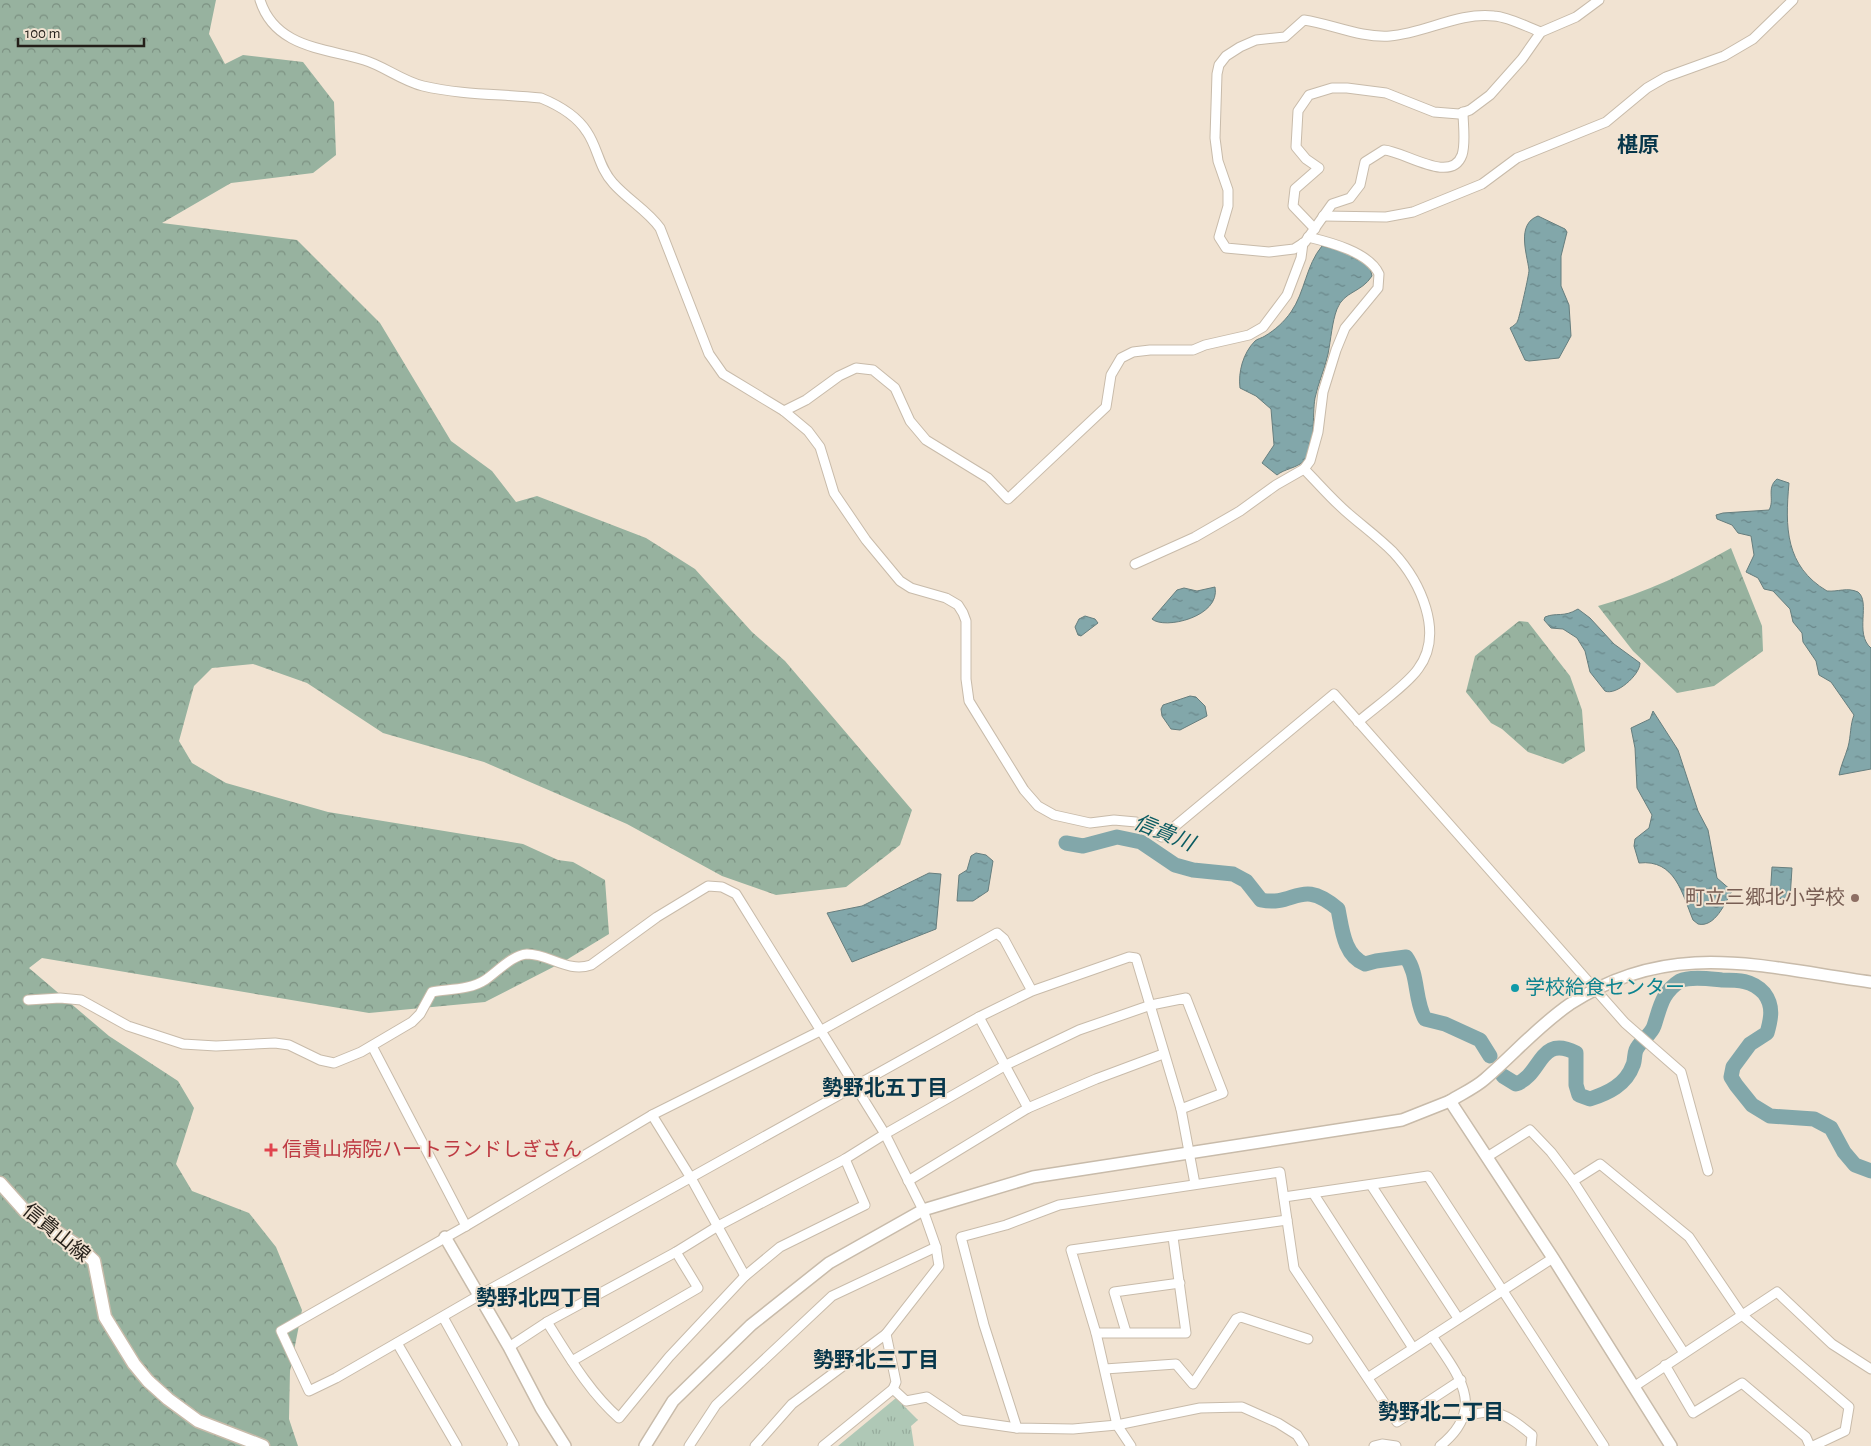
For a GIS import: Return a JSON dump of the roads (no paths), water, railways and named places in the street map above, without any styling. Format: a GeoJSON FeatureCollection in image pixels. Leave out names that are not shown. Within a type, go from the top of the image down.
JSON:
{"type":"FeatureCollection","features":[{"type":"Feature","properties":{"kind":"main road","name":"信貴山線"},"geometry":{"type":"LineString","coordinates":[[0,1183],[25,1211],[78,1246],[94,1261],[105,1317],[134,1364],[148,1381],[168,1399],[198,1421],[263,1446]]}},
{"type":"Feature","properties":{"kind":"street"},"geometry":{"type":"LineString","coordinates":[[260,0],[263,10],[278,28],[310,48],[363,60],[422,86],[541,98],[553,103],[576,118],[588,132],[604,172],[613,184],[650,214],[660,228],[709,354],[723,374],[800,422],[820,447],[834,493],[866,540],[900,581],[911,588],[946,598],[958,605],[966,621],[966,679],[969,701],[1024,790],[1038,806],[1054,815],[1090,823],[1114,820],[1136,822],[1162,837],[1334,694],[1625,1023],[1681,1072],[1708,1171]]}},
{"type":"Feature","properties":{"kind":"street"},"geometry":{"type":"LineString","coordinates":[[1315,228],[1293,206],[1295,189],[1319,168],[1306,159],[1296,147],[1298,111],[1309,95],[1332,88],[1347,88],[1386,93],[1434,112],[1459,114],[1470,110],[1490,95],[1522,59],[1541,32],[1576,17],[1599,0]]}},
{"type":"Feature","properties":{"kind":"street"},"geometry":{"type":"LineString","coordinates":[[1323,216],[1386,217],[1413,212],[1482,184],[1517,158],[1606,122],[1647,88],[1666,77],[1724,56],[1753,39],[1793,0]]}},
{"type":"Feature","properties":{"kind":"street"},"geometry":{"type":"LineString","coordinates":[[1463,112],[1462,156],[1453,166],[1445,168],[1425,165],[1401,153],[1384,150],[1365,162],[1360,185],[1350,198],[1332,204],[1306,240],[1294,249],[1269,252],[1226,248],[1218,237],[1228,206],[1228,190],[1218,161],[1215,138],[1217,74],[1219,66],[1226,56],[1256,40],[1285,37],[1304,20],[1340,30],[1388,36],[1439,26],[1461,17],[1496,16],[1541,32]]}},
{"type":"Feature","properties":{"kind":"street"},"geometry":{"type":"LineString","coordinates":[[784,411],[806,400],[839,376],[856,368],[873,370],[895,388],[910,422],[926,440],[988,478],[1008,499],[1106,407],[1112,374],[1121,358],[1133,352],[1150,350],[1193,350],[1205,344],[1249,335],[1264,327],[1287,294],[1302,258],[1306,240]]}},
{"type":"Feature","properties":{"kind":"street"},"geometry":{"type":"LineString","coordinates":[[1135,564],[1202,533],[1240,512],[1276,485],[1304,469],[1310,461],[1318,432],[1323,392],[1336,350],[1345,328],[1378,288],[1379,274],[1369,262],[1346,248],[1333,243],[1306,240]]}},
{"type":"Feature","properties":{"kind":"street"},"geometry":{"type":"LineString","coordinates":[[1304,469],[1350,515],[1392,552],[1407,570],[1427,611],[1430,628],[1427,653],[1418,670],[1358,722]]}},
{"type":"Feature","properties":{"kind":"street"},"geometry":{"type":"LineString","coordinates":[[28,1000],[60,998],[81,1000],[128,1026],[183,1044],[216,1046],[275,1043],[289,1045],[320,1060],[334,1063],[372,1046],[412,1022],[420,1014],[432,992],[471,986],[483,982],[512,960],[526,954],[542,957],[566,966],[583,968],[591,965],[657,918],[708,886],[722,887],[736,894],[885,1134],[923,1210],[936,1247],[939,1266],[886,1334],[792,1404],[756,1446]]}},
{"type":"Feature","properties":{"kind":"street"},"geometry":{"type":"LineString","coordinates":[[1032,991],[1004,939],[997,933],[822,1030],[652,1115],[466,1226],[281,1331],[309,1391],[979,1017],[1032,991],[1133,957],[1136,958],[1151,1005],[1163,1054],[1181,1109],[1191,1152],[1195,1184]]}},
{"type":"Feature","properties":{"kind":"street"},"geometry":{"type":"LineString","coordinates":[[645,1446],[673,1401],[751,1325],[829,1263],[923,1210],[1033,1176],[1402,1120],[1450,1101],[1483,1080],[1540,1027],[1596,989],[1647,969],[1684,963],[1717,961],[1871,982]]}},
{"type":"Feature","properties":{"kind":"street"},"geometry":{"type":"LineString","coordinates":[[509,1347],[547,1322],[676,1252],[718,1226],[845,1159],[1006,1065],[1079,1030],[1151,1005],[1186,998],[1223,1093],[1181,1109]]}},
{"type":"Feature","properties":{"kind":"street"},"geometry":{"type":"LineString","coordinates":[[979,1017],[1028,1108]]}},
{"type":"Feature","properties":{"kind":"street"},"geometry":{"type":"LineString","coordinates":[[372,1046],[466,1226]]}},
{"type":"Feature","properties":{"kind":"street"},"geometry":{"type":"LineString","coordinates":[[908,1181],[1028,1108],[1096,1079],[1163,1054]]}},
{"type":"Feature","properties":{"kind":"street"},"geometry":{"type":"LineString","coordinates":[[1450,1101],[1553,1258],[1671,1446]]}},
{"type":"Feature","properties":{"kind":"street"},"geometry":{"type":"LineString","coordinates":[[652,1115],[691,1178],[745,1276]]}},
{"type":"Feature","properties":{"kind":"street"},"geometry":{"type":"LineString","coordinates":[[1487,1157],[1530,1130],[1573,1181],[1684,1353]]}},
{"type":"Feature","properties":{"kind":"street"},"geometry":{"type":"LineString","coordinates":[[547,1322],[572,1361],[608,1408],[619,1418],[669,1357],[745,1276],[780,1247],[865,1205],[845,1159]]}},
{"type":"Feature","properties":{"kind":"street"},"geometry":{"type":"LineString","coordinates":[[1573,1181],[1600,1164],[1689,1237],[1742,1315],[1849,1407],[1845,1431],[1812,1446],[1806,1437],[1742,1383],[1693,1413],[1665,1365]]}},
{"type":"Feature","properties":{"kind":"street"},"geometry":{"type":"LineString","coordinates":[[1017,1428],[984,1325],[961,1237],[1006,1225],[1059,1205],[1280,1172],[1294,1268],[1397,1422],[1460,1380]]}},
{"type":"Feature","properties":{"kind":"street"},"geometry":{"type":"LineString","coordinates":[[1284,1197],[1428,1176],[1604,1446]]}},
{"type":"Feature","properties":{"kind":"street"},"geometry":{"type":"LineString","coordinates":[[1371,1185],[1458,1318]]}},
{"type":"Feature","properties":{"kind":"street"},"geometry":{"type":"LineString","coordinates":[[1313,1193],[1413,1348]]}},
{"type":"Feature","properties":{"kind":"street"},"geometry":{"type":"LineString","coordinates":[[1131,1446],[1117,1425],[1096,1334],[1071,1250],[1173,1238],[1287,1220]]}},
{"type":"Feature","properties":{"kind":"street"},"geometry":{"type":"LineString","coordinates":[[445,1237],[509,1347],[541,1408],[565,1446]]}},
{"type":"Feature","properties":{"kind":"street"},"geometry":{"type":"LineString","coordinates":[[1096,1334],[1126,1332],[1186,1333],[1173,1238]]}},
{"type":"Feature","properties":{"kind":"street"},"geometry":{"type":"LineString","coordinates":[[689,1446],[716,1405],[832,1296],[936,1247]]}},
{"type":"Feature","properties":{"kind":"street"},"geometry":{"type":"LineString","coordinates":[[572,1361],[698,1288],[676,1252]]}},
{"type":"Feature","properties":{"kind":"street"},"geometry":{"type":"LineString","coordinates":[[1369,1378],[1458,1318],[1553,1258]]}},
{"type":"Feature","properties":{"kind":"street"},"geometry":{"type":"LineString","coordinates":[[1126,1332],[1114,1292],[1180,1283]]}},
{"type":"Feature","properties":{"kind":"street"},"geometry":{"type":"LineString","coordinates":[[1634,1386],[1777,1292],[1832,1344],[1871,1369]]}},
{"type":"Feature","properties":{"kind":"street"},"geometry":{"type":"LineString","coordinates":[[443,1316],[514,1445],[512,1446]]}},
{"type":"Feature","properties":{"kind":"street"},"geometry":{"type":"LineString","coordinates":[[1105,1369],[1176,1364],[1193,1384],[1236,1319],[1241,1317],[1308,1339]]}},
{"type":"Feature","properties":{"kind":"street"},"geometry":{"type":"LineString","coordinates":[[822,1446],[893,1389],[896,1382],[886,1334]]}},
{"type":"Feature","properties":{"kind":"street"},"geometry":{"type":"LineString","coordinates":[[1432,1336],[1466,1392],[1463,1418]]}},
{"type":"Feature","properties":{"kind":"street"},"geometry":{"type":"LineString","coordinates":[[397,1343],[457,1446]]}},
{"type":"Feature","properties":{"kind":"street"},"geometry":{"type":"LineString","coordinates":[[893,1389],[906,1401],[927,1396],[961,1420],[1017,1428],[1073,1429],[1117,1425],[1200,1408],[1242,1407],[1278,1422],[1297,1435],[1304,1446]]}},
{"type":"Feature","properties":{"kind":"street"},"geometry":{"type":"LineString","coordinates":[[1440,1446],[1463,1418],[1484,1411],[1500,1413],[1532,1435],[1531,1446]]}},
{"type":"Feature","properties":{"kind":"street"},"geometry":{"type":"LineString","coordinates":[[1374,1446],[1396,1446]]}},
{"type":"Feature","properties":{"kind":"water"},"geometry":{"type":"Polygon","coordinates":[[[1538,216],[1565,229],[1567,232],[1561,256],[1561,286],[1569,305],[1571,336],[1559,358],[1529,361],[1525,360],[1510,328],[1518,320],[1529,273],[1524,240],[1525,232],[1531,220],[1538,216]]]}},
{"type":"Feature","properties":{"kind":"water"},"geometry":{"type":"Polygon","coordinates":[[[1322,246],[1367,256],[1372,276],[1363,286],[1348,295],[1337,309],[1327,360],[1315,398],[1312,440],[1308,456],[1301,463],[1277,475],[1262,463],[1274,445],[1271,409],[1256,396],[1240,388],[1241,369],[1247,351],[1255,341],[1276,328],[1291,312],[1300,296],[1312,262],[1322,246]]]}},
{"type":"Feature","properties":{"kind":"water"},"geometry":{"type":"Polygon","coordinates":[[[1777,479],[1789,483],[1788,530],[1795,557],[1803,570],[1813,581],[1827,591],[1850,590],[1858,592],[1862,597],[1864,635],[1866,642],[1871,648],[1871,769],[1839,775],[1848,747],[1854,715],[1831,682],[1819,675],[1816,661],[1803,642],[1802,633],[1793,622],[1790,609],[1773,591],[1764,589],[1758,578],[1746,572],[1754,555],[1751,536],[1738,533],[1732,525],[1717,519],[1716,515],[1723,513],[1769,510],[1772,486],[1777,479]]]}},
{"type":"Feature","properties":{"kind":"water"},"geometry":{"type":"Polygon","coordinates":[[[1215,587],[1215,597],[1201,613],[1179,622],[1158,622],[1152,619],[1177,590],[1184,588],[1197,591],[1215,587]]]}},
{"type":"Feature","properties":{"kind":"water"},"geometry":{"type":"Polygon","coordinates":[[[1578,609],[1590,618],[1614,644],[1640,663],[1636,673],[1621,688],[1610,692],[1605,691],[1590,672],[1585,651],[1577,638],[1563,629],[1551,628],[1544,620],[1545,617],[1568,613],[1578,609]]]}},
{"type":"Feature","properties":{"kind":"water"},"geometry":{"type":"Polygon","coordinates":[[[1085,616],[1095,619],[1098,623],[1081,636],[1078,635],[1075,627],[1079,619],[1085,616]]]}},
{"type":"Feature","properties":{"kind":"water"},"geometry":{"type":"Polygon","coordinates":[[[1190,696],[1196,697],[1205,706],[1207,716],[1180,730],[1171,729],[1162,716],[1161,709],[1163,705],[1190,696]]]}},
{"type":"Feature","properties":{"kind":"water"},"geometry":{"type":"Polygon","coordinates":[[[1653,711],[1678,750],[1698,811],[1708,830],[1717,878],[1732,891],[1719,914],[1710,922],[1704,924],[1698,924],[1693,920],[1681,889],[1669,872],[1661,866],[1651,863],[1639,863],[1634,846],[1635,839],[1649,828],[1652,815],[1637,788],[1635,748],[1631,728],[1650,719],[1653,711]]]}},
{"type":"Feature","properties":{"kind":"water"},"geometry":{"type":"Polygon","coordinates":[[[976,853],[986,855],[993,861],[988,891],[973,901],[957,901],[959,875],[967,870],[971,856],[976,853]]]}},
{"type":"Feature","properties":{"kind":"water"},"geometry":{"type":"Polygon","coordinates":[[[1772,867],[1792,868],[1790,899],[1770,898],[1772,867]]]}},
{"type":"Feature","properties":{"kind":"water"},"geometry":{"type":"Polygon","coordinates":[[[929,873],[941,874],[936,929],[852,962],[827,913],[862,906],[929,873]]]}},
{"type":"Feature","properties":{"kind":"waterway","name":"信貴川"},"geometry":{"type":"LineString","coordinates":[[1066,843],[1083,846],[1117,837],[1141,842],[1175,865],[1193,870],[1233,874],[1246,881],[1261,900],[1282,900],[1306,894],[1315,895],[1325,900],[1338,909],[1345,941],[1352,955],[1365,964],[1406,957],[1413,971],[1419,1003],[1425,1019],[1445,1024],[1480,1040],[1490,1056]]}},
{"type":"Feature","properties":{"kind":"waterway","name":"信貴川"},"geometry":{"type":"LineString","coordinates":[[1503,1076],[1516,1084],[1525,1079],[1548,1052],[1555,1049],[1564,1049],[1576,1053],[1576,1085],[1579,1095],[1590,1099],[1597,1097],[1610,1091],[1626,1078],[1634,1063],[1636,1050],[1653,1029],[1662,1001],[1674,985],[1684,979],[1695,978],[1734,980],[1750,983],[1755,985],[1767,998],[1770,1018],[1767,1033],[1750,1044],[1733,1067],[1731,1077],[1736,1085],[1752,1105],[1770,1116],[1814,1119],[1831,1128],[1844,1152],[1855,1165],[1871,1171]]}},
{"type":"Feature","properties":{"kind":"place","name":"町立三郷北小学校"},"geometry":{"type":"Point","coordinates":[1855,898]}},
{"type":"Feature","properties":{"kind":"place","name":"学校給食センター"},"geometry":{"type":"Point","coordinates":[1515,988]}},
{"type":"Feature","properties":{"kind":"place","name":"信貴山病院ハートランドしぎさん"},"geometry":{"type":"Point","coordinates":[271,1150]}},
{"type":"Feature","properties":{"kind":"district","name":"椹原"},"geometry":{"type":"Point","coordinates":[1638,145]}},
{"type":"Feature","properties":{"kind":"district","name":"勢野北五丁目"},"geometry":{"type":"Point","coordinates":[885,1088]}},
{"type":"Feature","properties":{"kind":"district","name":"勢野北四丁目"},"geometry":{"type":"Point","coordinates":[539,1298]}},
{"type":"Feature","properties":{"kind":"district","name":"勢野北三丁目"},"geometry":{"type":"Point","coordinates":[876,1360]}},
{"type":"Feature","properties":{"kind":"district","name":"勢野北二丁目"},"geometry":{"type":"Point","coordinates":[1441,1412]}}]}
